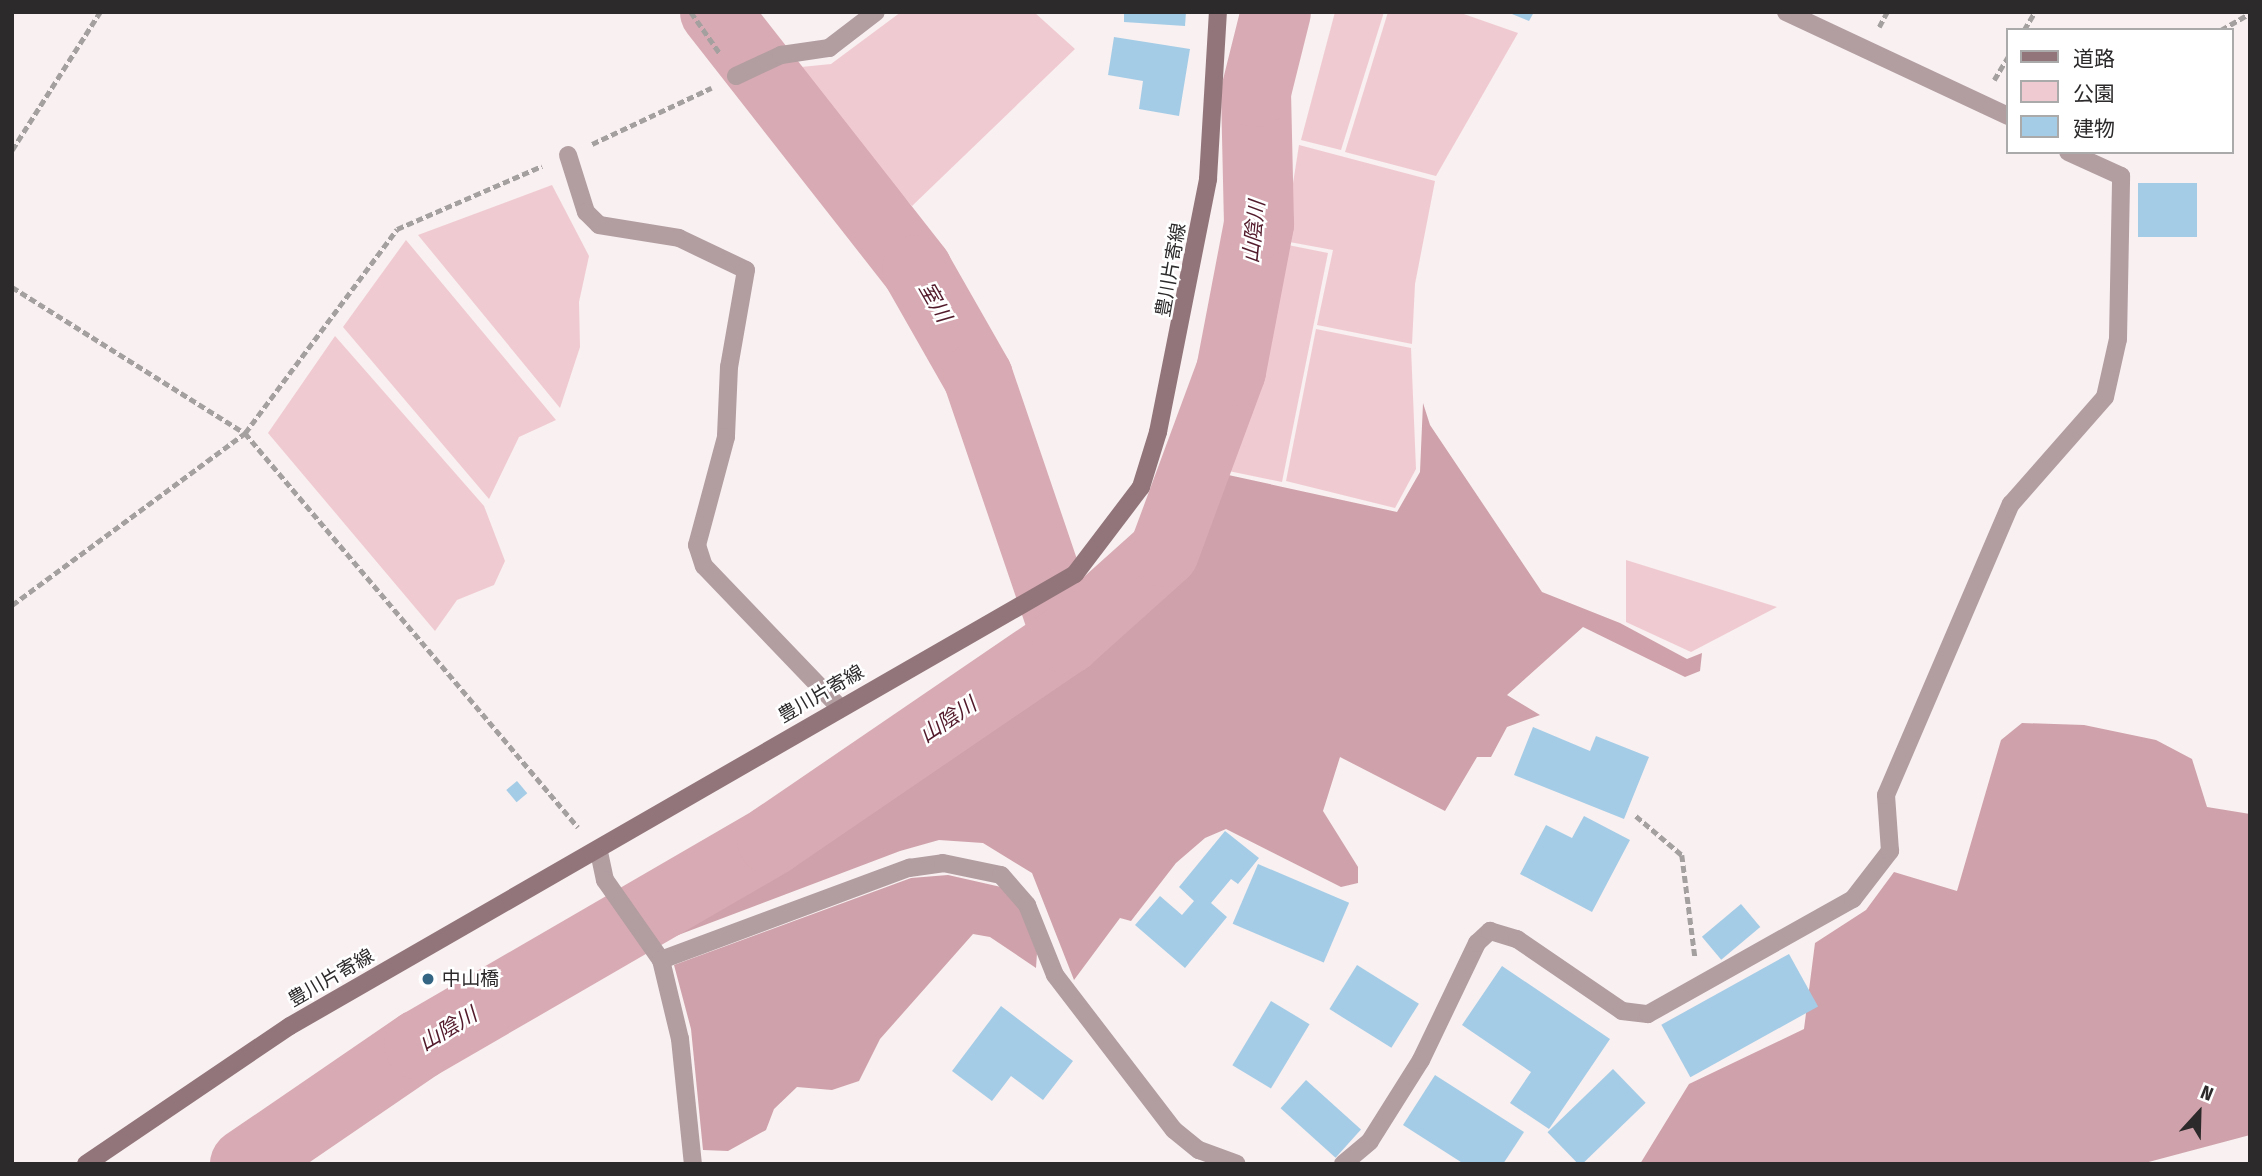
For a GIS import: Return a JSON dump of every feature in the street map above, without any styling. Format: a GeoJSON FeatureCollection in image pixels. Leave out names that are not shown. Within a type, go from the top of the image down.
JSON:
{"type":"FeatureCollection","features":[{"type":"Feature","properties":{"kind":"main road","name":"豊川片寄線"},"geometry":{"type":"LineString","coordinates":[[86,1164],[290,1026],[599,852],[839,707],[1075,574],[1141,487],[1158,432],[1208,179],[1218,12]]}},
{"type":"Feature","properties":{"kind":"street"},"geometry":{"type":"LineString","coordinates":[[736,76],[781,55],[829,48],[876,12]]}},
{"type":"Feature","properties":{"kind":"street"},"geometry":{"type":"LineString","coordinates":[[1786,12],[2007,116]]}},
{"type":"Feature","properties":{"kind":"street"},"geometry":{"type":"LineString","coordinates":[[1343,1164],[1370,1142],[1421,1060],[1477,943],[1490,931],[1517,939],[1622,1011],[1648,1014],[1853,900],[1889,851],[1886,795],[2011,504],[2105,397],[2118,339],[2121,176],[2072,154]]}},
{"type":"Feature","properties":{"kind":"street"},"geometry":{"type":"LineString","coordinates":[[568,155],[586,212],[599,225],[679,238],[746,270],[729,366],[726,437],[697,545],[704,566],[839,707]]}},
{"type":"Feature","properties":{"kind":"street"},"geometry":{"type":"LineString","coordinates":[[599,852],[605,880],[657,954],[680,1039],[693,1164]]}},
{"type":"Feature","properties":{"kind":"street"},"geometry":{"type":"LineString","coordinates":[[657,954],[909,868],[943,863],[1001,875],[1027,905],[1055,975],[1174,1130],[1199,1150],[1237,1164]]}},
{"type":"Feature","properties":{"kind":"path"},"geometry":{"type":"LineString","coordinates":[[12,150],[100,12]]}},
{"type":"Feature","properties":{"kind":"path"},"geometry":{"type":"LineString","coordinates":[[12,605],[245,433],[397,229],[568,155],[736,76],[691,12]]}},
{"type":"Feature","properties":{"kind":"path"},"geometry":{"type":"LineString","coordinates":[[2025,28],[2035,12]]}},
{"type":"Feature","properties":{"kind":"path"},"geometry":{"type":"LineString","coordinates":[[2224,28],[2250,13]]}},
{"type":"Feature","properties":{"kind":"path"},"geometry":{"type":"LineString","coordinates":[[12,287],[245,433],[599,852]]}},
{"type":"Feature","properties":{"kind":"path"},"geometry":{"type":"LineString","coordinates":[[1636,816],[1682,855],[1698,986]]}},
{"type":"Feature","properties":{"kind":"green space"},"geometry":{"type":"Polygon","coordinates":[[[901,12],[1034,12],[1075,49],[912,206],[791,68],[831,64],[901,12]]]}},
{"type":"Feature","properties":{"kind":"green space"},"geometry":{"type":"Polygon","coordinates":[[[1335,12],[1384,12],[1341,150],[1301,140],[1335,12]]]}},
{"type":"Feature","properties":{"kind":"green space"},"geometry":{"type":"Polygon","coordinates":[[[1388,12],[1458,12],[1518,33],[1436,176],[1345,152],[1388,12]]]}},
{"type":"Feature","properties":{"kind":"green space"},"geometry":{"type":"Polygon","coordinates":[[[1299,145],[1435,181],[1415,284],[1412,344],[1317,325],[1333,250],[1284,241],[1299,145]]]}},
{"type":"Feature","properties":{"kind":"green space"},"geometry":{"type":"Polygon","coordinates":[[[552,185],[589,256],[579,302],[580,347],[560,408],[418,235],[552,185]]]}},
{"type":"Feature","properties":{"kind":"green space"},"geometry":{"type":"Polygon","coordinates":[[[406,240],[556,420],[519,437],[489,499],[343,327],[406,240]]]}},
{"type":"Feature","properties":{"kind":"green space"},"geometry":{"type":"Polygon","coordinates":[[[1283,244],[1328,253],[1282,482],[1214,468],[1267,325],[1283,244]]]}},
{"type":"Feature","properties":{"kind":"green space"},"geometry":{"type":"Polygon","coordinates":[[[1316,329],[1411,348],[1416,469],[1395,508],[1286,481],[1316,329]]]}},
{"type":"Feature","properties":{"kind":"green space"},"geometry":{"type":"Polygon","coordinates":[[[335,336],[484,506],[505,561],[494,585],[457,600],[435,631],[268,433],[335,336]]]}},
{"type":"Feature","properties":{"kind":"green space"},"geometry":{"type":"Polygon","coordinates":[[[1626,560],[1777,607],[1691,652],[1626,622],[1626,560]]]}},
{"type":"Feature","properties":{"kind":"shaded area"},"geometry":{"type":"Polygon","coordinates":[[[1423,403],[1430,425],[1542,592],[1620,623],[1687,659],[1702,653],[1700,671],[1685,677],[1583,627],[1507,695],[1540,715],[1507,727],[1491,757],[1477,757],[1445,811],[1340,757],[1323,811],[1358,867],[1358,883],[1341,887],[1226,829],[1205,838],[1176,863],[1131,921],[1120,918],[1074,980],[1032,873],[983,843],[939,840],[900,851],[665,940],[665,929],[934,755],[1071,656],[1170,561],[1210,471],[1397,512],[1420,472],[1423,403]]]}},
{"type":"Feature","properties":{"kind":"shaded area"},"geometry":{"type":"Polygon","coordinates":[[[2022,723],[2084,725],[2156,740],[2192,759],[2207,807],[2250,814],[2250,1135],[2141,1164],[1640,1164],[1689,1084],[1804,1029],[1815,943],[1866,910],[1894,872],[1957,891],[2001,740],[2022,723]]]}},
{"type":"Feature","properties":{"kind":"shaded area"},"geometry":{"type":"Polygon","coordinates":[[[948,875],[1001,887],[1020,909],[1037,953],[1036,968],[990,937],[973,934],[880,1039],[859,1081],[832,1090],[797,1087],[774,1109],[766,1130],[728,1151],[703,1150],[691,1029],[674,965],[911,878],[948,875]]]}},
{"type":"Feature","properties":{"kind":"building"},"geometry":{"type":"Polygon","coordinates":[[[1124,12],[1186,12],[1185,26],[1124,22],[1124,12]]]}},
{"type":"Feature","properties":{"kind":"building"},"geometry":{"type":"Polygon","coordinates":[[[1507,12],[1534,12],[1529,21],[1507,12]]]}},
{"type":"Feature","properties":{"kind":"building"},"geometry":{"type":"Polygon","coordinates":[[[1114,37],[1190,49],[1179,116],[1139,109],[1143,81],[1108,75],[1114,37]]]}},
{"type":"Feature","properties":{"kind":"building"},"geometry":{"type":"Polygon","coordinates":[[[2138,183],[2197,183],[2197,237],[2138,237],[2138,183]]]}},
{"type":"Feature","properties":{"kind":"building"},"geometry":{"type":"Polygon","coordinates":[[[1533,727],[1590,751],[1596,736],[1649,757],[1624,819],[1514,775],[1533,727]]]}},
{"type":"Feature","properties":{"kind":"building"},"geometry":{"type":"Polygon","coordinates":[[[517,781],[527,793],[517,802],[506,790],[517,781]]]}},
{"type":"Feature","properties":{"kind":"building"},"geometry":{"type":"Polygon","coordinates":[[[1584,816],[1630,840],[1592,912],[1520,874],[1546,825],[1572,838],[1584,816]]]}},
{"type":"Feature","properties":{"kind":"building"},"geometry":{"type":"Polygon","coordinates":[[[1225,831],[1259,858],[1238,884],[1231,879],[1211,903],[1227,917],[1185,968],[1135,925],[1160,896],[1182,915],[1194,901],[1179,887],[1225,831]]]}},
{"type":"Feature","properties":{"kind":"building"},"geometry":{"type":"Polygon","coordinates":[[[1258,864],[1349,903],[1324,963],[1233,924],[1258,864]]]}},
{"type":"Feature","properties":{"kind":"building"},"geometry":{"type":"Polygon","coordinates":[[[1741,904],[1760,927],[1721,960],[1702,937],[1741,904]]]}},
{"type":"Feature","properties":{"kind":"building"},"geometry":{"type":"Polygon","coordinates":[[[1789,954],[1818,1006],[1690,1077],[1661,1025],[1789,954]]]}},
{"type":"Feature","properties":{"kind":"building"},"geometry":{"type":"Polygon","coordinates":[[[1357,965],[1419,1004],[1391,1048],[1329,1009],[1357,965]]]}},
{"type":"Feature","properties":{"kind":"building"},"geometry":{"type":"Polygon","coordinates":[[[1502,966],[1610,1039],[1549,1129],[1510,1103],[1531,1072],[1462,1025],[1502,966]]]}},
{"type":"Feature","properties":{"kind":"building"},"geometry":{"type":"Polygon","coordinates":[[[1271,1001],[1310,1024],[1271,1088],[1232,1065],[1271,1001]]]}},
{"type":"Feature","properties":{"kind":"building"},"geometry":{"type":"Polygon","coordinates":[[[1001,1006],[1073,1061],[1043,1100],[1011,1076],[992,1101],[952,1071],[1001,1006]]]}},
{"type":"Feature","properties":{"kind":"building"},"geometry":{"type":"Polygon","coordinates":[[[1613,1069],[1646,1103],[1582,1164],[1578,1164],[1548,1132],[1613,1069]]]}},
{"type":"Feature","properties":{"kind":"building"},"geometry":{"type":"Polygon","coordinates":[[[1435,1075],[1524,1132],[1503,1164],[1464,1164],[1403,1125],[1435,1075]]]}},
{"type":"Feature","properties":{"kind":"building"},"geometry":{"type":"Polygon","coordinates":[[[1306,1080],[1361,1130],[1336,1158],[1281,1108],[1306,1080]]]}},
{"type":"Feature","properties":{"kind":"waterway","name":"室川"},"geometry":{"type":"LineString","coordinates":[[715,12],[917,270],[978,377],[1067,639]]}},
{"type":"Feature","properties":{"kind":"waterway","name":"山陰川"},"geometry":{"type":"LineString","coordinates":[[245,1164],[419,1045],[772,840],[1067,639],[1164,552],[1231,371],[1259,224],[1256,92],[1276,12]]}},
{"type":"Feature","properties":{"kind":"place","name":"中山橋"},"geometry":{"type":"Point","coordinates":[428,979]}}]}
